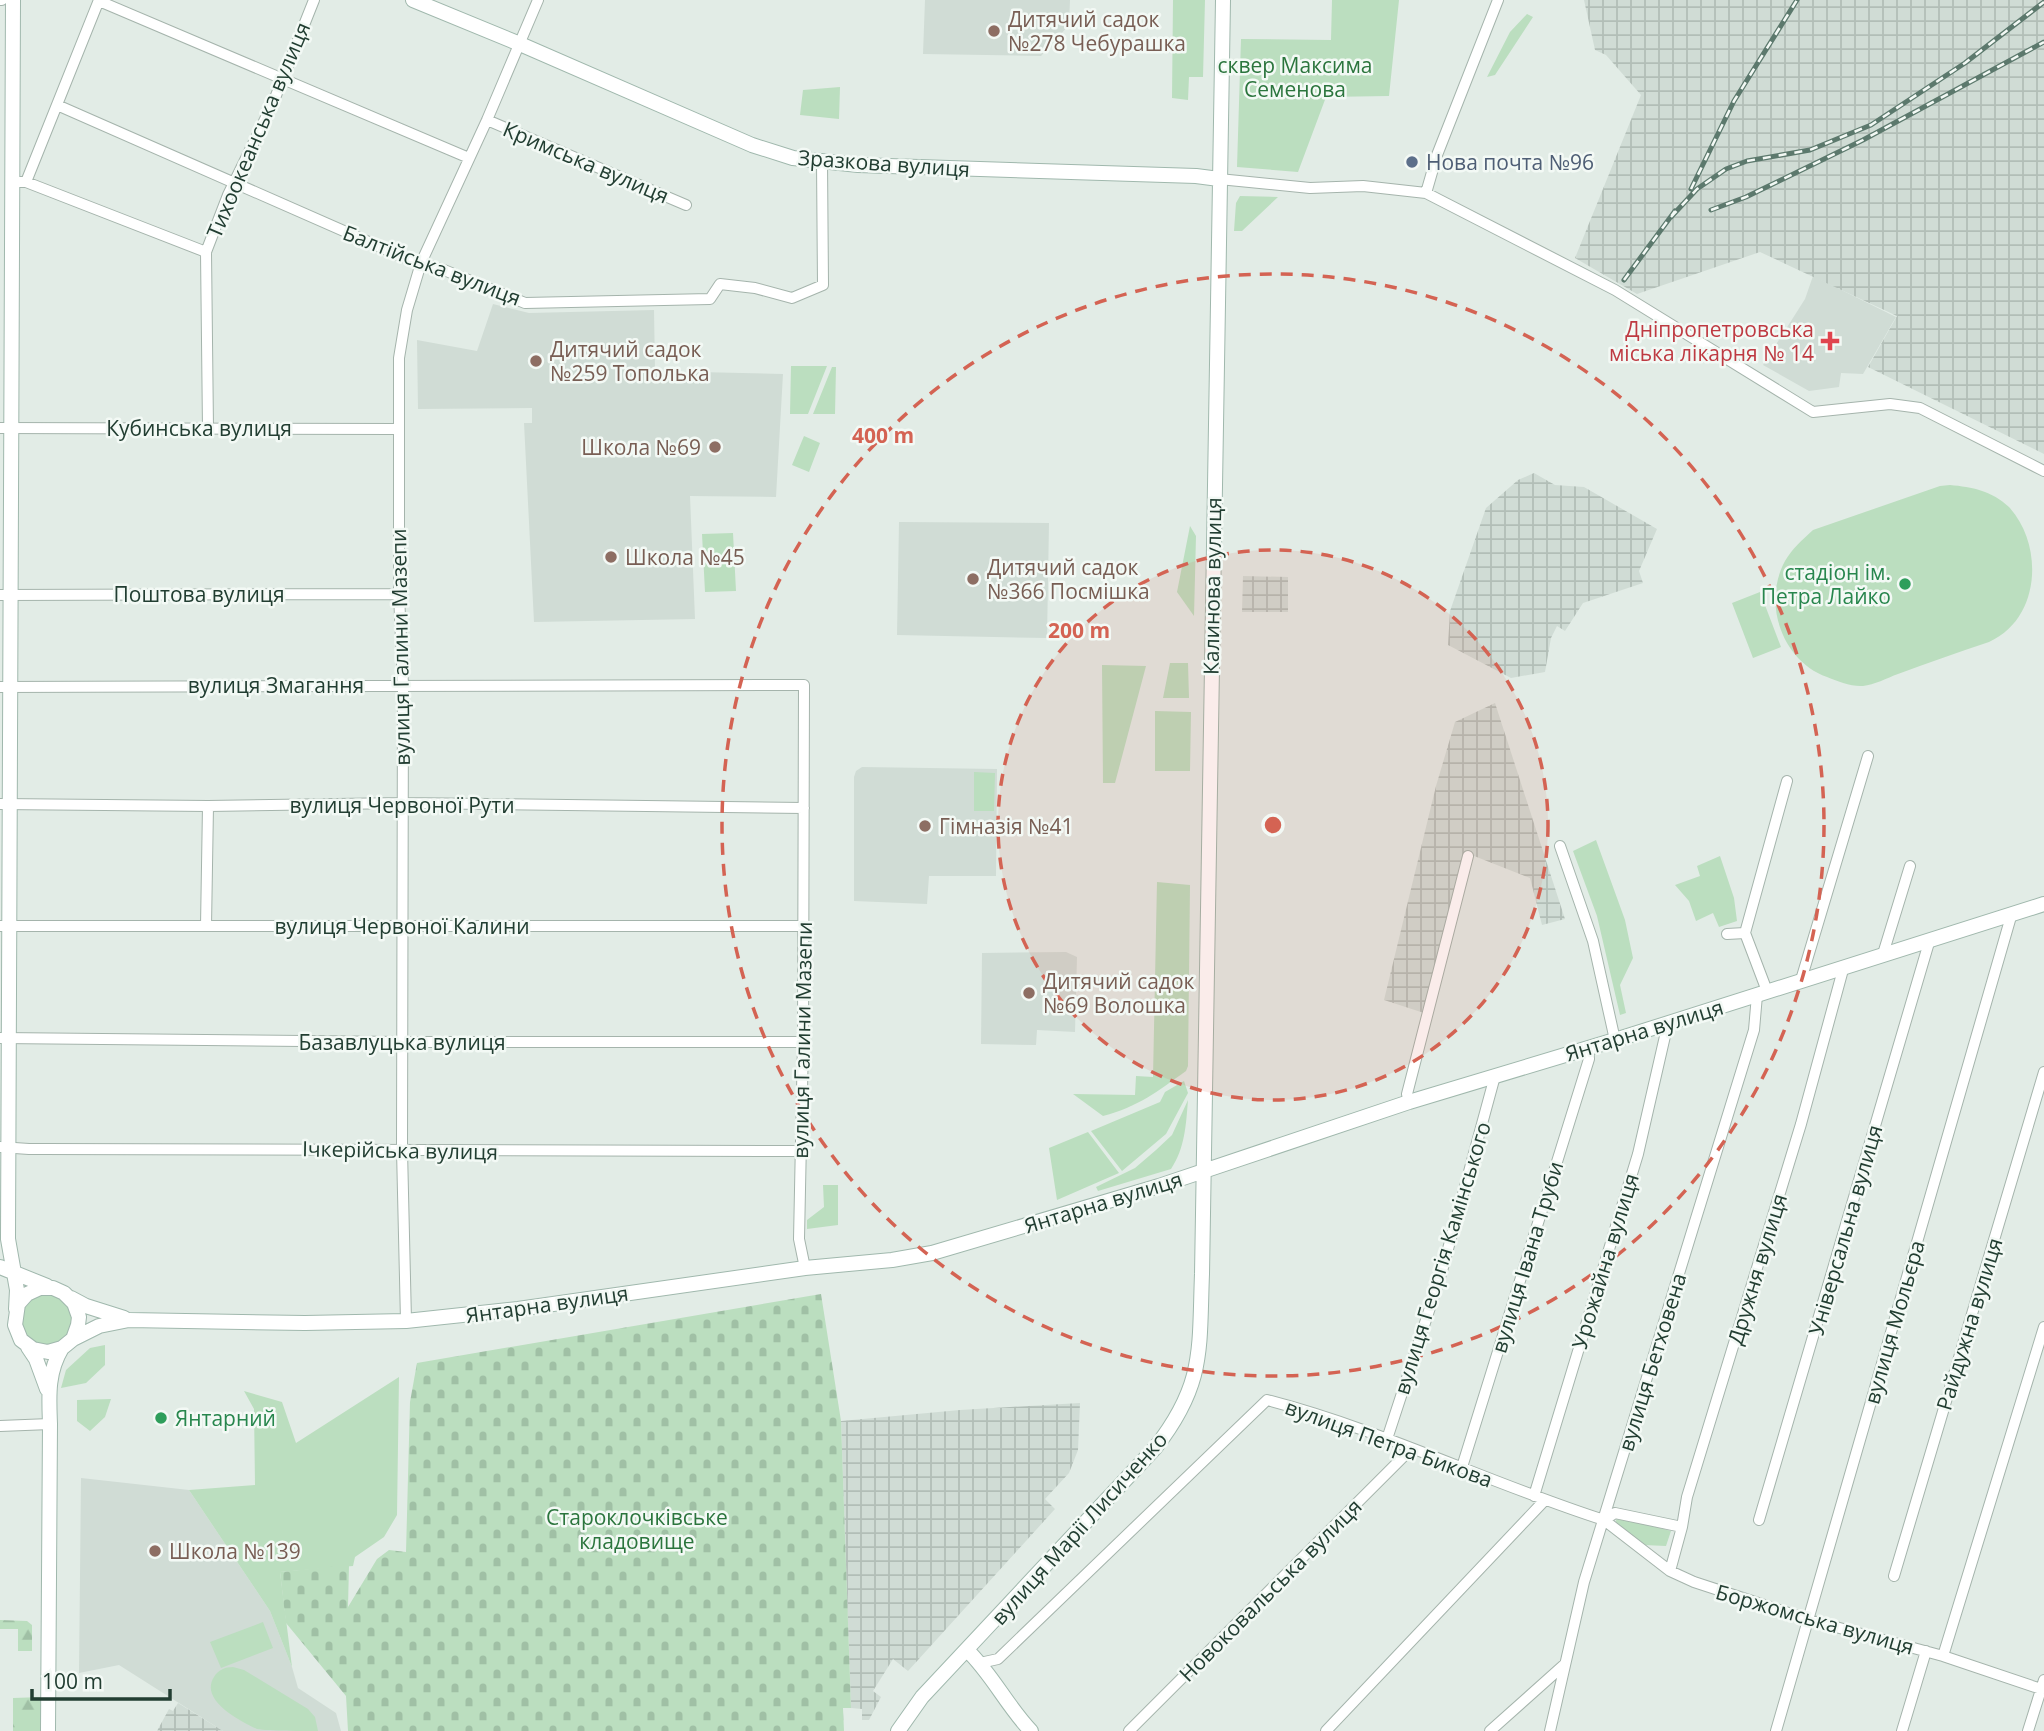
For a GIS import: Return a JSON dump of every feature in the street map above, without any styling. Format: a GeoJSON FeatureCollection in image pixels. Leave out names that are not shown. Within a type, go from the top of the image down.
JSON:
{"type":"FeatureCollection","features":[{"type":"Feature","properties":{"kind":"main road"},"geometry":{"type":"LineString","coordinates":[[13,0],[7,109],[20,182],[7,221],[4,1147],[8,1239],[6,1269],[17,1290],[17,1333],[40,1368],[48,1393]]}},
{"type":"Feature","properties":{"kind":"main road","name":"Зразкова вулиця"},"geometry":{"type":"LineString","coordinates":[[412,0],[752,145],[793,158],[822,163],[1219,179]]}},
{"type":"Feature","properties":{"kind":"main road","name":"Калинова вулиця"},"geometry":{"type":"LineString","coordinates":[[1203,1172],[1223,0]]}},
{"type":"Feature","properties":{"kind":"main road","name":"Янтарна вулиця"},"geometry":{"type":"LineString","coordinates":[[67,1344],[99,1326],[129,1320],[305,1323],[405,1321],[518,1309],[805,1268],[892,1260],[932,1253],[1203,1172],[1409,1102],[1615,1040],[2044,904]]}},
{"type":"Feature","properties":{"kind":"main road","name":"вулиця Марії Лисиченко"},"geometry":{"type":"LineString","coordinates":[[898,1731],[922,1697],[1156,1448],[1188,1400],[1200,1338],[1203,1172]]}},
{"type":"Feature","properties":{"kind":"main road"},"geometry":{"type":"LineString","coordinates":[[6,1269],[69,1297],[79,1317],[76,1332],[52,1368],[48,1393],[48,1731]]}},
{"type":"Feature","properties":{"kind":"main road"},"geometry":{"type":"LineString","coordinates":[[16,1310],[22,1298],[33,1290],[53,1289]]}},
{"type":"Feature","properties":{"kind":"main road","name":"Янтарна вулиця"},"geometry":{"type":"LineString","coordinates":[[69,1297],[86,1306],[129,1320]]}},
{"type":"Feature","properties":{"kind":"main road"},"geometry":{"type":"LineString","coordinates":[[27,1345],[40,1352],[67,1344]]}},
{"type":"Feature","properties":{"kind":"main road"},"geometry":{"type":"LineString","coordinates":[[967,1650],[980,1663],[1031,1731]]}},
{"type":"Feature","properties":{"kind":"street"},"geometry":{"type":"LineString","coordinates":[[206,252],[20,182],[57,105],[99,0],[469,158]]}},
{"type":"Feature","properties":{"kind":"street","name":"Тихоокеанська вулиця"},"geometry":{"type":"LineString","coordinates":[[208,428],[206,252],[234,184],[283,80],[314,0]]}},
{"type":"Feature","properties":{"kind":"street","name":"вулиця Галини Мазепи"},"geometry":{"type":"LineString","coordinates":[[405,1321],[402,1150],[403,685],[399,594],[401,347],[407,310],[421,263],[487,120],[538,0]]}},
{"type":"Feature","properties":{"kind":"street"},"geometry":{"type":"LineString","coordinates":[[1426,193],[1440,148],[1499,0]]}},
{"type":"Feature","properties":{"kind":"street","name":"Балтійська вулиця"},"geometry":{"type":"LineString","coordinates":[[57,105],[234,184],[421,263],[525,303],[710,299],[720,284],[755,288],[792,298],[823,285],[822,163]]}},
{"type":"Feature","properties":{"kind":"street","name":"Кримська вулиця"},"geometry":{"type":"LineString","coordinates":[[487,120],[686,205]]}},
{"type":"Feature","properties":{"kind":"street"},"geometry":{"type":"LineString","coordinates":[[1219,179],[1310,188],[1363,186],[1426,193],[1615,290],[1813,412],[1890,404],[1920,408],[2044,471]]}},
{"type":"Feature","properties":{"kind":"street","name":"Кубинська вулиця"},"geometry":{"type":"LineString","coordinates":[[6,428],[399,429]]}},
{"type":"Feature","properties":{"kind":"street","name":"Поштова вулиця"},"geometry":{"type":"LineString","coordinates":[[6,595],[399,594]]}},
{"type":"Feature","properties":{"kind":"street","name":"вулиця Галини Мазепи"},"geometry":{"type":"LineString","coordinates":[[804,685],[803,1042],[799,1239],[805,1268]]}},
{"type":"Feature","properties":{"kind":"street","name":"вулиця Змагання"},"geometry":{"type":"LineString","coordinates":[[6,687],[804,685]]}},
{"type":"Feature","properties":{"kind":"street"},"geometry":{"type":"LineString","coordinates":[[1801,980],[1868,756]]}},
{"type":"Feature","properties":{"kind":"street"},"geometry":{"type":"LineString","coordinates":[[1762,993],[1745,933],[1787,781]]}},
{"type":"Feature","properties":{"kind":"street","name":"вулиця Червоної Рути"},"geometry":{"type":"LineString","coordinates":[[6,804],[208,806],[402,803],[804,808]]}},
{"type":"Feature","properties":{"kind":"street"},"geometry":{"type":"LineString","coordinates":[[206,926],[208,806]]}},
{"type":"Feature","properties":{"kind":"street"},"geometry":{"type":"LineString","coordinates":[[1560,846],[1593,942],[1615,1040]]}},
{"type":"Feature","properties":{"kind":"street"},"geometry":{"type":"LineString","coordinates":[[1409,1102],[1407,1094],[1468,856]]}},
{"type":"Feature","properties":{"kind":"street"},"geometry":{"type":"LineString","coordinates":[[1883,954],[1910,866]]}},
{"type":"Feature","properties":{"kind":"street","name":"вулиця Мольєра"},"geometry":{"type":"LineString","coordinates":[[1776,1731],[2012,913]]}},
{"type":"Feature","properties":{"kind":"street","name":"вулиця Червоної Калини"},"geometry":{"type":"LineString","coordinates":[[5,926],[803,926]]}},
{"type":"Feature","properties":{"kind":"street"},"geometry":{"type":"LineString","coordinates":[[1727,934],[1745,933]]}},
{"type":"Feature","properties":{"kind":"street","name":"Універсальна вулиця"},"geometry":{"type":"LineString","coordinates":[[1759,1520],[1930,939]]}},
{"type":"Feature","properties":{"kind":"street","name":"Дружня вулиця"},"geometry":{"type":"LineString","coordinates":[[1670,1571],[1687,1497],[1801,1124],[1844,967]]}},
{"type":"Feature","properties":{"kind":"street","name":"вулиця Бетховена"},"geometry":{"type":"LineString","coordinates":[[1550,1731],[1584,1582],[1754,1030],[1762,993]]}},
{"type":"Feature","properties":{"kind":"street","name":"Урожайна вулиця"},"geometry":{"type":"LineString","coordinates":[[1539,1499],[1637,1154],[1668,1023]]}},
{"type":"Feature","properties":{"kind":"street","name":"Базавлуцька вулиця"},"geometry":{"type":"LineString","coordinates":[[5,1039],[803,1042]]}},
{"type":"Feature","properties":{"kind":"street","name":"вулиця Івана Труби"},"geometry":{"type":"LineString","coordinates":[[1462,1466],[1589,1059],[1588,1048]]}},
{"type":"Feature","properties":{"kind":"street","name":"Райдужна вулиця"},"geometry":{"type":"LineString","coordinates":[[1894,1576],[2044,1072]]}},
{"type":"Feature","properties":{"kind":"street","name":"вулиця Георгія Камінського"},"geometry":{"type":"LineString","coordinates":[[1387,1440],[1442,1271],[1495,1076]]}},
{"type":"Feature","properties":{"kind":"street","name":"Ічкерійська вулиця"},"geometry":{"type":"LineString","coordinates":[[4,1147],[801,1151]]}},
{"type":"Feature","properties":{"kind":"street"},"geometry":{"type":"LineString","coordinates":[[1943,1656],[2044,1327]]}},
{"type":"Feature","properties":{"kind":"street","name":"вулиця Петра Бикова"},"geometry":{"type":"LineString","coordinates":[[980,1663],[998,1659],[1267,1400],[1462,1466],[1539,1499],[1604,1520],[1615,1513],[1682,1527]]}},
{"type":"Feature","properties":{"kind":"street"},"geometry":{"type":"LineString","coordinates":[[0,1426],[50,1424]]}},
{"type":"Feature","properties":{"kind":"street","name":"Новоковальська вулиця"},"geometry":{"type":"LineString","coordinates":[[1129,1731],[1410,1449]]}},
{"type":"Feature","properties":{"kind":"street"},"geometry":{"type":"LineString","coordinates":[[1326,1731],[1539,1499]]}},
{"type":"Feature","properties":{"kind":"street","name":"Боржомська вулиця"},"geometry":{"type":"LineString","coordinates":[[1604,1520],[1670,1571],[1694,1582],[1810,1620],[2043,1685]]}},
{"type":"Feature","properties":{"kind":"street"},"geometry":{"type":"LineString","coordinates":[[1902,1731],[1926,1651]]}},
{"type":"Feature","properties":{"kind":"street"},"geometry":{"type":"LineString","coordinates":[[1490,1731],[1565,1664]]}},
{"type":"Feature","properties":{"kind":"street"},"geometry":{"type":"LineString","coordinates":[[2028,1731],[2043,1685]]}},
{"type":"Feature","properties":{"kind":"shaded area","name":"Дитячий садок №278 Чебурашка"},"geometry":{"type":"Polygon","coordinates":[[[925,0],[1070,0],[1069,25],[1041,56],[923,54],[925,0]]]}},
{"type":"Feature","properties":{"kind":"shaded area"},"geometry":{"type":"Polygon","coordinates":[[[1584,0],[2044,0],[2044,454],[1868,367],[1897,316],[1760,252],[1637,294],[1575,258],[1641,95],[1606,55],[1595,50],[1584,0]]]}},
{"type":"Feature","properties":{"kind":"shaded area","name":"Дніпропетровська міська лікарня № 14"},"geometry":{"type":"Polygon","coordinates":[[[1813,276],[1896,317],[1863,374],[1841,373],[1839,387],[1809,391],[1763,365],[1805,299],[1813,276]]]}},
{"type":"Feature","properties":{"kind":"shaded area"},"geometry":{"type":"Polygon","coordinates":[[[493,304],[529,313],[654,310],[655,370],[651,372],[651,377],[698,372],[783,374],[776,497],[690,496],[695,619],[534,622],[524,423],[532,423],[532,408],[418,409],[417,340],[477,351],[493,304]]]}},
{"type":"Feature","properties":{"kind":"shaded area"},"geometry":{"type":"Polygon","coordinates":[[[1534,473],[1555,485],[1584,487],[1657,529],[1639,571],[1643,583],[1583,603],[1565,631],[1557,626],[1551,638],[1545,672],[1511,678],[1448,645],[1450,611],[1486,508],[1518,480],[1534,473]]]}},
{"type":"Feature","properties":{"kind":"shaded area","name":"Дитячий садок №366 Посмішка"},"geometry":{"type":"Polygon","coordinates":[[[899,522],[1049,523],[1047,638],[897,635],[899,522]]]}},
{"type":"Feature","properties":{"kind":"shaded area"},"geometry":{"type":"Polygon","coordinates":[[[1243,576],[1288,577],[1288,612],[1242,612],[1243,576]]]}},
{"type":"Feature","properties":{"kind":"shaded area"},"geometry":{"type":"Polygon","coordinates":[[[1495,703],[1565,919],[1542,925],[1530,878],[1464,852],[1424,1013],[1384,1000],[1436,786],[1455,722],[1495,703]]]}},
{"type":"Feature","properties":{"kind":"shaded area","name":"Гімназія №41"},"geometry":{"type":"Polygon","coordinates":[[[862,767],[997,769],[996,876],[929,876],[927,904],[854,901],[854,777],[856,771],[862,767]]]}},
{"type":"Feature","properties":{"kind":"shaded area","name":"Дитячий садок №69 Волошка"},"geometry":{"type":"Polygon","coordinates":[[[1066,952],[1077,957],[1075,1032],[1037,1030],[1036,1045],[981,1044],[982,953],[1066,952]]]}},
{"type":"Feature","properties":{"kind":"shaded area"},"geometry":{"type":"Polygon","coordinates":[[[1080,1403],[1078,1450],[1069,1473],[1045,1499],[1055,1509],[908,1671],[893,1659],[873,1691],[881,1697],[869,1720],[862,1720],[862,1709],[851,1708],[841,1421],[1080,1403]]]}},
{"type":"Feature","properties":{"kind":"shaded area","name":"Школа №139"},"geometry":{"type":"Polygon","coordinates":[[[81,1478],[189,1490],[270,1611],[298,1688],[336,1713],[341,1731],[223,1731],[119,1665],[79,1673],[81,1478]]]}},
{"type":"Feature","properties":{"kind":"shaded area"},"geometry":{"type":"Polygon","coordinates":[[[178,1703],[223,1731],[157,1731],[169,1709],[173,1711],[178,1703]]]}},
{"type":"Feature","properties":{"kind":"green space"},"geometry":{"type":"Polygon","coordinates":[[[1173,0],[1205,0],[1203,77],[1189,77],[1188,100],[1172,98],[1173,0]]]}},
{"type":"Feature","properties":{"kind":"green space","name":"сквер Максима Семенова"},"geometry":{"type":"Polygon","coordinates":[[[1332,0],[1399,0],[1389,96],[1326,97],[1298,172],[1237,167],[1241,39],[1331,40],[1332,0]]]}},
{"type":"Feature","properties":{"kind":"green space"},"geometry":{"type":"Polygon","coordinates":[[[1527,14],[1533,17],[1495,75],[1487,77],[1510,32],[1527,14]]]}},
{"type":"Feature","properties":{"kind":"green space"},"geometry":{"type":"Polygon","coordinates":[[[840,87],[839,119],[800,115],[803,90],[840,87]]]}},
{"type":"Feature","properties":{"kind":"green space"},"geometry":{"type":"Polygon","coordinates":[[[1240,196],[1278,197],[1242,231],[1234,231],[1236,203],[1240,196]]]}},
{"type":"Feature","properties":{"kind":"green space"},"geometry":{"type":"Polygon","coordinates":[[[791,366],[827,366],[808,414],[790,414],[791,366]]]}},
{"type":"Feature","properties":{"kind":"green space"},"geometry":{"type":"Polygon","coordinates":[[[832,367],[836,367],[835,414],[813,414],[832,367]]]}},
{"type":"Feature","properties":{"kind":"green space"},"geometry":{"type":"Polygon","coordinates":[[[804,436],[820,443],[809,472],[792,465],[804,436]]]}},
{"type":"Feature","properties":{"kind":"green space","name":"стадіон ім. Петра Лайко"},"geometry":{"type":"Polygon","coordinates":[[[1940,486],[1974,489],[1996,497],[2009,507],[2020,523],[2032,560],[2032,580],[2019,617],[2006,631],[1989,642],[1872,684],[1849,685],[1811,669],[1798,658],[1788,644],[1780,629],[1776,612],[1778,577],[1791,552],[1813,530],[1940,486]]]}},
{"type":"Feature","properties":{"kind":"green space"},"geometry":{"type":"Polygon","coordinates":[[[1190,526],[1196,536],[1194,616],[1177,592],[1190,526]]]}},
{"type":"Feature","properties":{"kind":"green space"},"geometry":{"type":"Polygon","coordinates":[[[733,533],[736,591],[705,592],[702,534],[733,533]]]}},
{"type":"Feature","properties":{"kind":"green space"},"geometry":{"type":"Polygon","coordinates":[[[1760,592],[1781,647],[1753,658],[1732,603],[1760,592]]]}},
{"type":"Feature","properties":{"kind":"green space"},"geometry":{"type":"Polygon","coordinates":[[[1170,663],[1188,663],[1189,698],[1163,698],[1170,663]]]}},
{"type":"Feature","properties":{"kind":"green space"},"geometry":{"type":"Polygon","coordinates":[[[1102,665],[1146,666],[1115,783],[1103,783],[1102,665]]]}},
{"type":"Feature","properties":{"kind":"green space"},"geometry":{"type":"Polygon","coordinates":[[[1155,711],[1191,712],[1190,771],[1155,771],[1155,711]]]}},
{"type":"Feature","properties":{"kind":"green space"},"geometry":{"type":"Polygon","coordinates":[[[974,772],[995,773],[994,811],[974,811],[974,772]]]}},
{"type":"Feature","properties":{"kind":"green space"},"geometry":{"type":"Polygon","coordinates":[[[1596,840],[1625,920],[1633,958],[1620,985],[1626,1013],[1620,1015],[1597,916],[1573,851],[1596,840]]]}},
{"type":"Feature","properties":{"kind":"green space"},"geometry":{"type":"Polygon","coordinates":[[[1720,856],[1734,898],[1737,921],[1719,927],[1713,913],[1696,921],[1689,901],[1675,885],[1700,876],[1697,866],[1720,856]]]}},
{"type":"Feature","properties":{"kind":"green space"},"geometry":{"type":"Polygon","coordinates":[[[1157,882],[1190,885],[1188,1066],[1186,1071],[1147,1098],[1103,1116],[1073,1094],[1135,1095],[1136,1076],[1153,1077],[1157,882]]]}},
{"type":"Feature","properties":{"kind":"green space"},"geometry":{"type":"Polygon","coordinates":[[[1184,1081],[1188,1093],[1166,1134],[1122,1171],[1091,1131],[1160,1102],[1165,1092],[1184,1081]]]}},
{"type":"Feature","properties":{"kind":"green space"},"geometry":{"type":"Polygon","coordinates":[[[1188,1100],[1182,1145],[1171,1169],[1098,1191],[1096,1187],[1135,1168],[1172,1135],[1188,1100]]]}},
{"type":"Feature","properties":{"kind":"green space"},"geometry":{"type":"Polygon","coordinates":[[[1088,1132],[1119,1173],[1057,1200],[1049,1148],[1088,1132]]]}},
{"type":"Feature","properties":{"kind":"green space"},"geometry":{"type":"Polygon","coordinates":[[[823,1185],[838,1185],[838,1225],[807,1229],[807,1220],[824,1207],[823,1185]]]}},
{"type":"Feature","properties":{"kind":"green space"},"geometry":{"type":"Polygon","coordinates":[[[46,1294],[56,1296],[64,1302],[70,1310],[70,1330],[64,1338],[56,1344],[46,1346],[36,1344],[28,1338],[22,1330],[20,1320],[22,1310],[28,1302],[36,1296],[46,1294]]]}},
{"type":"Feature","properties":{"kind":"green space","name":"Староклочківське кладовище"},"geometry":{"type":"Polygon","coordinates":[[[821,1294],[841,1421],[851,1708],[843,1708],[844,1731],[348,1731],[346,1696],[286,1623],[280,1572],[349,1565],[348,1607],[377,1559],[389,1550],[406,1552],[410,1402],[417,1363],[821,1294]]]}},
{"type":"Feature","properties":{"kind":"green space"},"geometry":{"type":"Polygon","coordinates":[[[105,1345],[105,1365],[86,1383],[61,1388],[66,1370],[90,1348],[105,1345]]]}},
{"type":"Feature","properties":{"kind":"green space"},"geometry":{"type":"Polygon","coordinates":[[[399,1377],[397,1515],[384,1537],[355,1557],[353,1566],[280,1572],[292,1667],[270,1611],[189,1490],[255,1485],[254,1409],[244,1391],[282,1402],[296,1443],[399,1377]]]}},
{"type":"Feature","properties":{"kind":"green space"},"geometry":{"type":"Polygon","coordinates":[[[111,1399],[105,1417],[90,1431],[77,1421],[77,1400],[111,1399]]]}},
{"type":"Feature","properties":{"kind":"green space"},"geometry":{"type":"Polygon","coordinates":[[[1618,1516],[1671,1531],[1666,1546],[1644,1545],[1615,1523],[1618,1516]]]}},
{"type":"Feature","properties":{"kind":"green space"},"geometry":{"type":"Polygon","coordinates":[[[0,1620],[27,1621],[32,1625],[32,1651],[18,1651],[18,1629],[0,1629],[0,1620]]]}},
{"type":"Feature","properties":{"kind":"green space"},"geometry":{"type":"Polygon","coordinates":[[[263,1622],[273,1648],[221,1668],[210,1642],[263,1622]]]}},
{"type":"Feature","properties":{"kind":"green space"},"geometry":{"type":"Polygon","coordinates":[[[233,1667],[244,1670],[308,1709],[315,1717],[318,1731],[257,1729],[224,1709],[212,1694],[211,1686],[218,1672],[233,1667]]]}},
{"type":"Feature","properties":{"kind":"green space"},"geometry":{"type":"Polygon","coordinates":[[[42,1697],[42,1731],[13,1731],[13,1698],[42,1697]]]}},
{"type":"Feature","properties":{"kind":"railway"},"geometry":{"type":"LineString","coordinates":[[1691,189],[1734,101],[1797,0]]}},
{"type":"Feature","properties":{"kind":"railway"},"geometry":{"type":"LineString","coordinates":[[1671,217],[1697,189],[1726,169],[1747,161],[1810,150],[1871,125],[1965,63],[2044,2]]}},
{"type":"Feature","properties":{"kind":"railway"},"geometry":{"type":"LineString","coordinates":[[1711,210],[1746,197],[1863,140],[2044,42]]}},
{"type":"Feature","properties":{"kind":"railway"},"geometry":{"type":"LineString","coordinates":[[1624,280],[1675,211]]}},
{"type":"Feature","properties":{"kind":"place","name":"Дитячий садок №278 Чебурашка"},"geometry":{"type":"Point","coordinates":[994,31]}},
{"type":"Feature","properties":{"kind":"place","name":"Нова почта №96"},"geometry":{"type":"Point","coordinates":[1412,162]}},
{"type":"Feature","properties":{"kind":"place","name":"Дніпропетровська міська лікарня № 14"},"geometry":{"type":"Point","coordinates":[1830,341]}},
{"type":"Feature","properties":{"kind":"place","name":"Дитячий садок №259 Тополька"},"geometry":{"type":"Point","coordinates":[536,361]}},
{"type":"Feature","properties":{"kind":"place","name":"Школа №69"},"geometry":{"type":"Point","coordinates":[715,447]}},
{"type":"Feature","properties":{"kind":"place","name":"Школа №45"},"geometry":{"type":"Point","coordinates":[611,557]}},
{"type":"Feature","properties":{"kind":"place","name":"Дитячий садок №366 Посмішка"},"geometry":{"type":"Point","coordinates":[973,579]}},
{"type":"Feature","properties":{"kind":"place","name":"стадіон ім. Петра Лайко"},"geometry":{"type":"Point","coordinates":[1905,584]}},
{"type":"Feature","properties":{"kind":"place","name":"Гімназія №41"},"geometry":{"type":"Point","coordinates":[925,826]}},
{"type":"Feature","properties":{"kind":"place","name":"Дитячий садок №69 Волошка"},"geometry":{"type":"Point","coordinates":[1029,993]}},
{"type":"Feature","properties":{"kind":"place","name":"Янтарний"},"geometry":{"type":"Point","coordinates":[161,1418]}},
{"type":"Feature","properties":{"kind":"place","name":"Школа №139"},"geometry":{"type":"Point","coordinates":[155,1551]}}]}
